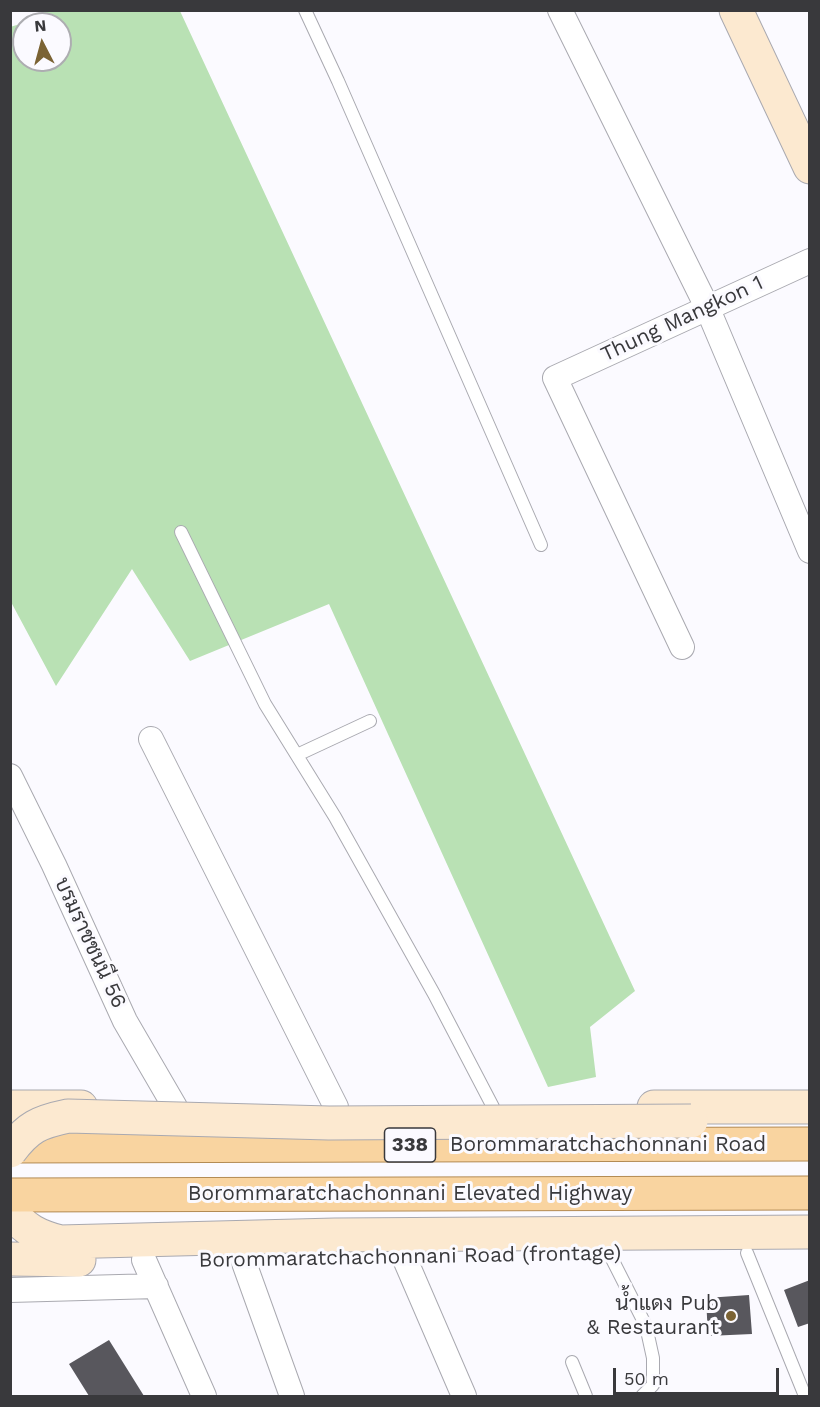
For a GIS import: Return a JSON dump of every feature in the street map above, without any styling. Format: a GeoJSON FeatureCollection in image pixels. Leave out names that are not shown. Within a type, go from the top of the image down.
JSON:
{"type":"FeatureCollection","features":[{"type":"Feature","properties":{"kind":"main road"},"geometry":{"type":"LineString","coordinates":[[736,10],[810,167]]}},
{"type":"Feature","properties":{"kind":"main road","name":"338"},"geometry":{"type":"LineString","coordinates":[[10,1107],[810,1107]]}},
{"type":"Feature","properties":{"kind":"main road"},"geometry":{"type":"LineString","coordinates":[[10,1150],[23,1134],[41,1122],[68,1116],[329,1123],[810,1119]]}},
{"type":"Feature","properties":{"kind":"main road","name":"Borommaratchachonnani Road"},"geometry":{"type":"LineString","coordinates":[[10,1146],[810,1144]]}},
{"type":"Feature","properties":{"kind":"main road","name":"Borommaratchachonnani Elevated Highway"},"geometry":{"type":"LineString","coordinates":[[10,1164],[810,1164]]}},
{"type":"Feature","properties":{"kind":"main road","name":"Borommaratchachonnani Elevated Highway"},"geometry":{"type":"LineString","coordinates":[[10,1195],[810,1193]]}},
{"type":"Feature","properties":{"kind":"main road"},"geometry":{"type":"LineString","coordinates":[[10,1211],[810,1210]]}},
{"type":"Feature","properties":{"kind":"main road"},"geometry":{"type":"LineString","coordinates":[[10,1211],[17,1221],[37,1236],[60,1242],[335,1235],[810,1232]]}},
{"type":"Feature","properties":{"kind":"main road","name":"Borommaratchachonnani Road (frontage)"},"geometry":{"type":"LineString","coordinates":[[10,1259],[150,1273],[243,1260],[810,1252]]}},
{"type":"Feature","properties":{"kind":"street"},"geometry":{"type":"LineString","coordinates":[[560,10],[707,307],[810,551]]}},
{"type":"Feature","properties":{"kind":"street","name":"Thung Mangkon 1"},"geometry":{"type":"LineString","coordinates":[[682,647],[555,378],[810,261]]}},
{"type":"Feature","properties":{"kind":"street"},"geometry":{"type":"LineString","coordinates":[[151,739],[336,1107]]}},
{"type":"Feature","properties":{"kind":"street","name":"บรมราชชนนี 56"},"geometry":{"type":"LineString","coordinates":[[10,776],[54,865],[125,1021],[175,1107]]}},
{"type":"Feature","properties":{"kind":"street"},"geometry":{"type":"LineString","coordinates":[[404,1257],[464,1396]]}},
{"type":"Feature","properties":{"kind":"street"},"geometry":{"type":"LineString","coordinates":[[243,1260],[292,1396]]}},
{"type":"Feature","properties":{"kind":"street"},"geometry":{"type":"LineString","coordinates":[[10,1290],[150,1273],[204,1396]]}},
{"type":"Feature","properties":{"kind":"lane"},"geometry":{"type":"LineString","coordinates":[[305,10],[541,545]]}},
{"type":"Feature","properties":{"kind":"lane"},"geometry":{"type":"LineString","coordinates":[[181,532],[265,704],[341,828],[434,994],[493,1107]]}},
{"type":"Feature","properties":{"kind":"lane"},"geometry":{"type":"LineString","coordinates":[[297,755],[370,721]]}},
{"type":"Feature","properties":{"kind":"lane"},"geometry":{"type":"LineString","coordinates":[[747,1253],[805,1396]]}},
{"type":"Feature","properties":{"kind":"lane"},"geometry":{"type":"LineString","coordinates":[[610,1255],[646,1326],[652,1358],[652,1385],[642,1396]]}},
{"type":"Feature","properties":{"kind":"lane"},"geometry":{"type":"LineString","coordinates":[[572,1362],[586,1396]]}},
{"type":"Feature","properties":{"kind":"green space"},"geometry":{"type":"Polygon","coordinates":[[[41,11],[180,11],[635,991],[590,1027],[596,1077],[548,1087],[329,604],[190,661],[132,569],[56,686],[11,602],[10,27],[12,26],[12,72],[72,72],[72,12],[41,11]]]}},
{"type":"Feature","properties":{"kind":"building"},"geometry":{"type":"Polygon","coordinates":[[[810,1280],[810,1323],[798,1327],[784,1290],[810,1280]]]}},
{"type":"Feature","properties":{"kind":"building"},"geometry":{"type":"Polygon","coordinates":[[[749,1295],[752,1334],[708,1336],[706,1298],[749,1295]]]}},
{"type":"Feature","properties":{"kind":"building"},"geometry":{"type":"Polygon","coordinates":[[[109,1340],[144,1396],[89,1396],[69,1364],[109,1340]]]}},
{"type":"Feature","properties":{"kind":"place","name":"น้ำแดง Pub & Restaurant"},"geometry":{"type":"Point","coordinates":[731,1316]}}]}
